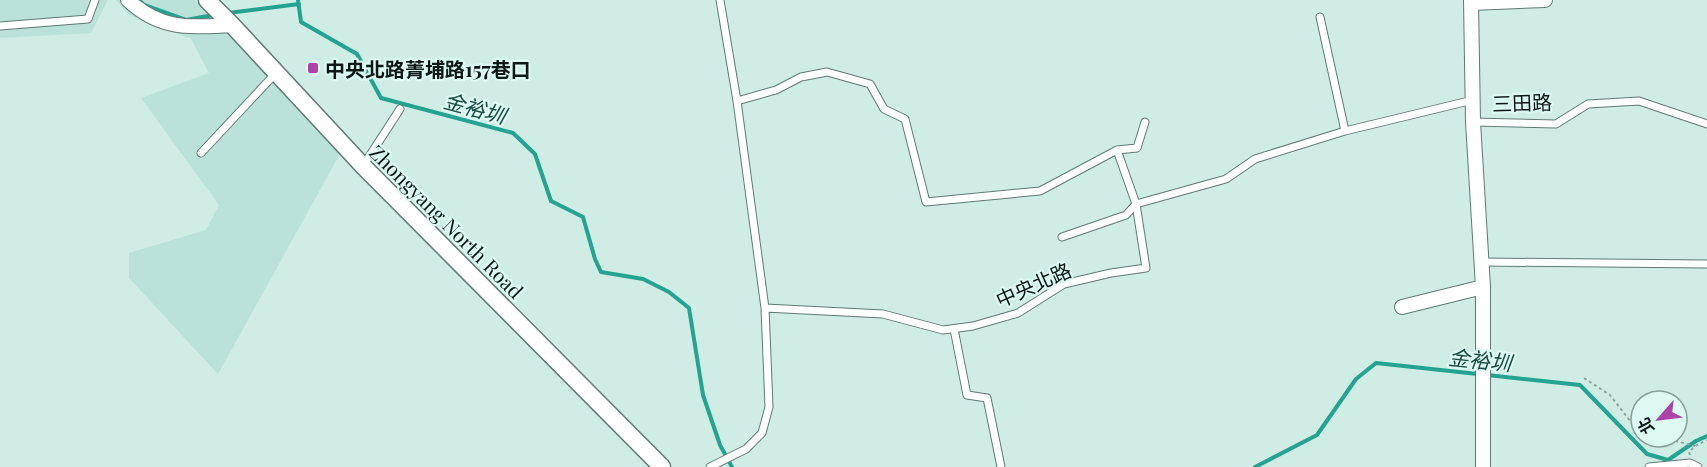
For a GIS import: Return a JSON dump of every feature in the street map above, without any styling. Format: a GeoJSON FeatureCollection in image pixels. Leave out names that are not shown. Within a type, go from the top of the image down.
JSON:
{"type":"FeatureCollection","features":[{"type":"Feature","properties":{"kind":"street"},"geometry":{"type":"LineString","coordinates":[[128,0],[141,12],[167,24],[232,25]]}},
{"type":"Feature","properties":{"kind":"street"},"geometry":{"type":"LineString","coordinates":[[1483,467],[1483,287],[1473,123],[1471,2],[1545,0]]}},
{"type":"Feature","properties":{"kind":"street","name":"Zhongyang North Road"},"geometry":{"type":"LineString","coordinates":[[212,3],[363,166],[662,467]]}},
{"type":"Feature","properties":{"kind":"street"},"geometry":{"type":"LineString","coordinates":[[1402,307],[1483,287]]}},
{"type":"Feature","properties":{"kind":"lane"},"geometry":{"type":"LineString","coordinates":[[0,26],[88,20],[95,0]]}},
{"type":"Feature","properties":{"kind":"lane"},"geometry":{"type":"LineString","coordinates":[[710,467],[746,449],[762,433],[769,407],[765,308],[720,0]]}},
{"type":"Feature","properties":{"kind":"lane"},"geometry":{"type":"LineString","coordinates":[[1320,17],[1345,131]]}},
{"type":"Feature","properties":{"kind":"lane"},"geometry":{"type":"LineString","coordinates":[[201,153],[276,72]]}},
{"type":"Feature","properties":{"kind":"lane"},"geometry":{"type":"LineString","coordinates":[[736,101],[776,90],[801,77],[827,72],[870,84],[884,109],[905,119],[926,202],[1040,191],[1117,150],[1137,148],[1145,122]]}},
{"type":"Feature","properties":{"kind":"lane"},"geometry":{"type":"LineString","coordinates":[[1062,237],[1126,215],[1136,204],[1227,179],[1255,159],[1345,131],[1473,100]]}},
{"type":"Feature","properties":{"kind":"lane","name":"三田路"},"geometry":{"type":"LineString","coordinates":[[1473,123],[1556,124],[1587,104],[1639,101],[1707,124]]}},
{"type":"Feature","properties":{"kind":"lane"},"geometry":{"type":"LineString","coordinates":[[363,166],[400,109]]}},
{"type":"Feature","properties":{"kind":"lane"},"geometry":{"type":"LineString","coordinates":[[1117,150],[1136,204]]}},
{"type":"Feature","properties":{"kind":"lane","name":"中央北路"},"geometry":{"type":"LineString","coordinates":[[765,308],[883,314],[943,330],[973,326],[1018,313],[1064,284],[1146,267],[1136,204]]}},
{"type":"Feature","properties":{"kind":"lane"},"geometry":{"type":"LineString","coordinates":[[1482,262],[1707,264]]}},
{"type":"Feature","properties":{"kind":"lane"},"geometry":{"type":"LineString","coordinates":[[954,328],[967,395],[987,398],[1001,467]]}},
{"type":"Feature","properties":{"kind":"lane"},"geometry":{"type":"LineString","coordinates":[[1648,467],[1690,464],[1698,467]]}},
{"type":"Feature","properties":{"kind":"path"},"geometry":{"type":"LineString","coordinates":[[1584,378],[1610,395],[1629,419]]}},
{"type":"Feature","properties":{"kind":"path"},"geometry":{"type":"LineString","coordinates":[[1690,464],[1689,452],[1707,440]]}},
{"type":"Feature","properties":{"kind":"path"},"geometry":{"type":"LineString","coordinates":[[1689,444],[1695,446]]}},
{"type":"Feature","properties":{"kind":"shaded area"},"geometry":{"type":"Polygon","coordinates":[[[0,0],[108,0],[91,33],[0,38],[0,0]]]}},
{"type":"Feature","properties":{"kind":"shaded area"},"geometry":{"type":"Polygon","coordinates":[[[116,0],[195,0],[341,152],[218,374],[129,278],[129,253],[206,230],[219,205],[141,98],[209,73],[191,39],[129,15],[116,0]]]}},
{"type":"Feature","properties":{"kind":"waterway"},"geometry":{"type":"LineString","coordinates":[[139,0],[144,5],[186,20],[214,15]]}},
{"type":"Feature","properties":{"kind":"waterway","name":"金裕圳"},"geometry":{"type":"LineString","coordinates":[[298,0],[301,22],[357,54],[381,98],[513,133],[535,154],[551,201],[583,217],[601,272],[643,279],[669,292],[689,308],[703,395],[720,445],[732,467]]}},
{"type":"Feature","properties":{"kind":"waterway"},"geometry":{"type":"LineString","coordinates":[[228,13],[299,4]]}},
{"type":"Feature","properties":{"kind":"waterway","name":"金裕圳"},"geometry":{"type":"LineString","coordinates":[[1255,467],[1317,435],[1356,379],[1376,363],[1580,385],[1647,454],[1668,460],[1707,436]]}},
{"type":"Feature","properties":{"kind":"place","name":"中央北路菁埔路157巷口"},"geometry":{"type":"Point","coordinates":[313,68]}}]}
